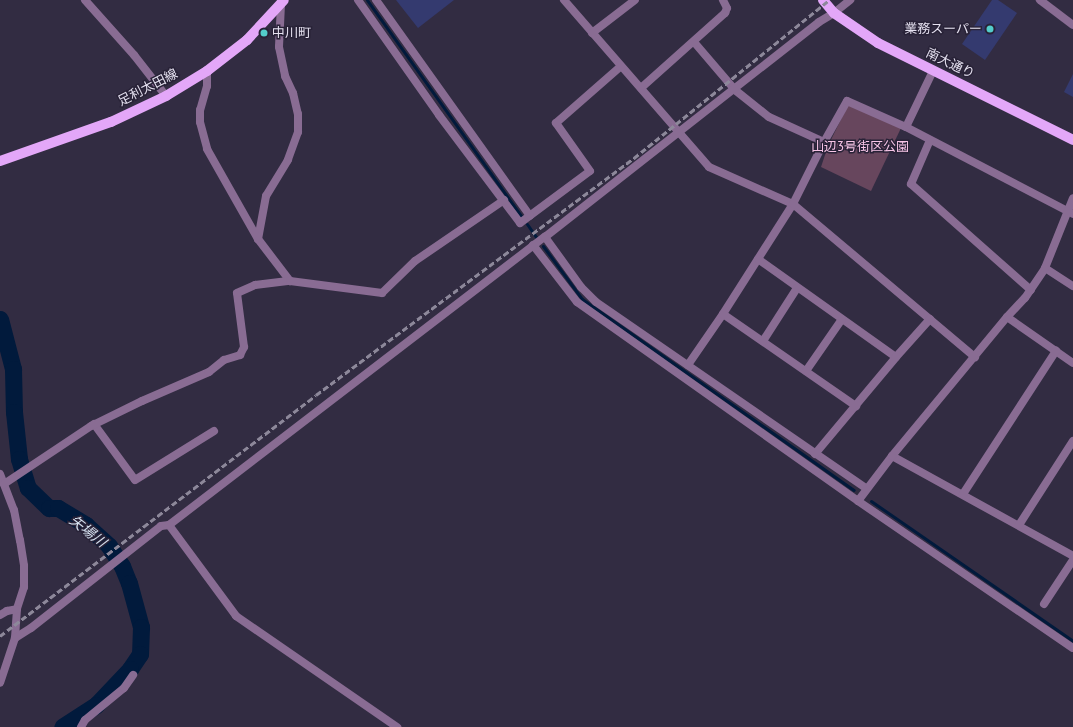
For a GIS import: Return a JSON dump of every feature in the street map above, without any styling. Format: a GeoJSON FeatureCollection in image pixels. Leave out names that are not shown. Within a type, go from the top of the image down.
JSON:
{"type":"FeatureCollection","features":[{"type":"Feature","properties":{"kind":"main road","name":"南大通り"},"geometry":{"type":"LineString","coordinates":[[822,0],[834,12],[878,43],[1073,140]]}},
{"type":"Feature","properties":{"kind":"main road","name":"足利太田線"},"geometry":{"type":"LineString","coordinates":[[0,161],[111,122],[166,96],[207,71],[247,40],[283,2]]}},
{"type":"Feature","properties":{"kind":"street"},"geometry":{"type":"LineString","coordinates":[[85,0],[134,55],[166,96]]}},
{"type":"Feature","properties":{"kind":"street"},"geometry":{"type":"LineString","coordinates":[[358,0],[439,115],[520,222],[590,171],[556,124],[620,67]]}},
{"type":"Feature","properties":{"kind":"street"},"geometry":{"type":"LineString","coordinates":[[376,0],[530,216]]}},
{"type":"Feature","properties":{"kind":"street"},"geometry":{"type":"LineString","coordinates":[[564,0],[620,67],[641,88],[678,134],[709,167],[793,204],[975,357]]}},
{"type":"Feature","properties":{"kind":"street"},"geometry":{"type":"LineString","coordinates":[[592,33],[635,0]]}},
{"type":"Feature","properties":{"kind":"street"},"geometry":{"type":"LineString","coordinates":[[641,88],[725,14],[727,8],[723,0]]}},
{"type":"Feature","properties":{"kind":"street"},"geometry":{"type":"LineString","coordinates":[[15,638],[31,628],[161,526],[169,524],[545,237],[850,0]]}},
{"type":"Feature","properties":{"kind":"street"},"geometry":{"type":"LineString","coordinates":[[1040,0],[1073,25]]}},
{"type":"Feature","properties":{"kind":"street"},"geometry":{"type":"LineString","coordinates":[[258,239],[266,196],[288,160],[298,132],[298,114],[285,76],[279,47],[283,2]]}},
{"type":"Feature","properties":{"kind":"street"},"geometry":{"type":"LineString","coordinates":[[694,42],[735,90],[769,117],[824,142]]}},
{"type":"Feature","properties":{"kind":"street"},"geometry":{"type":"LineString","coordinates":[[207,71],[207,86],[200,110],[200,122],[207,149],[258,239],[290,281]]}},
{"type":"Feature","properties":{"kind":"street"},"geometry":{"type":"LineString","coordinates":[[906,127],[933,71]]}},
{"type":"Feature","properties":{"kind":"street"},"geometry":{"type":"LineString","coordinates":[[688,365],[724,314],[793,204],[824,142],[847,101],[906,127],[1070,213]]}},
{"type":"Feature","properties":{"kind":"street"},"geometry":{"type":"LineString","coordinates":[[930,140],[911,184],[1031,290]]}},
{"type":"Feature","properties":{"kind":"street"},"geometry":{"type":"LineString","coordinates":[[858,501],[892,456],[1031,290],[1045,268],[1070,213],[1073,198]]}},
{"type":"Feature","properties":{"kind":"street"},"geometry":{"type":"LineString","coordinates":[[4,484],[94,424],[209,372],[224,360],[240,355],[244,347],[237,293],[255,285],[290,281],[382,293],[415,261],[504,200]]}},
{"type":"Feature","properties":{"kind":"street"},"geometry":{"type":"LineString","coordinates":[[545,237],[582,287],[596,302],[867,489]]}},
{"type":"Feature","properties":{"kind":"street"},"geometry":{"type":"LineString","coordinates":[[533,245],[577,302],[858,501],[1073,648]]}},
{"type":"Feature","properties":{"kind":"street"},"geometry":{"type":"LineString","coordinates":[[758,259],[896,357]]}},
{"type":"Feature","properties":{"kind":"street"},"geometry":{"type":"LineString","coordinates":[[1045,268],[1073,286]]}},
{"type":"Feature","properties":{"kind":"street"},"geometry":{"type":"LineString","coordinates":[[763,341],[797,288]]}},
{"type":"Feature","properties":{"kind":"street"},"geometry":{"type":"LineString","coordinates":[[724,314],[856,406]]}},
{"type":"Feature","properties":{"kind":"street"},"geometry":{"type":"LineString","coordinates":[[1007,317],[1073,363]]}},
{"type":"Feature","properties":{"kind":"street"},"geometry":{"type":"LineString","coordinates":[[806,371],[842,319]]}},
{"type":"Feature","properties":{"kind":"street"},"geometry":{"type":"LineString","coordinates":[[816,454],[896,357],[930,319]]}},
{"type":"Feature","properties":{"kind":"street"},"geometry":{"type":"LineString","coordinates":[[962,494],[1056,351]]}},
{"type":"Feature","properties":{"kind":"street"},"geometry":{"type":"LineString","coordinates":[[94,424],[135,480],[214,431]]}},
{"type":"Feature","properties":{"kind":"street"},"geometry":{"type":"LineString","coordinates":[[1019,525],[1073,441]]}},
{"type":"Feature","properties":{"kind":"street"},"geometry":{"type":"LineString","coordinates":[[892,456],[1073,556]]}},
{"type":"Feature","properties":{"kind":"street"},"geometry":{"type":"LineString","coordinates":[[0,474],[14,510],[24,566],[24,587],[17,609],[15,638],[0,683]]}},
{"type":"Feature","properties":{"kind":"street"},"geometry":{"type":"LineString","coordinates":[[169,524],[236,616],[395,726]]}},
{"type":"Feature","properties":{"kind":"street"},"geometry":{"type":"LineString","coordinates":[[1044,604],[1073,560]]}},
{"type":"Feature","properties":{"kind":"street"},"geometry":{"type":"LineString","coordinates":[[0,615],[7,611],[17,609]]}},
{"type":"Feature","properties":{"kind":"street"},"geometry":{"type":"LineString","coordinates":[[84,726],[124,688],[134,675]]}},
{"type":"Feature","properties":{"kind":"green space","name":"山辺3号街区公園"},"geometry":{"type":"Polygon","coordinates":[[[848,105],[901,128],[871,191],[821,167],[828,146],[848,105]]]}},
{"type":"Feature","properties":{"kind":"building"},"geometry":{"type":"Polygon","coordinates":[[[396,0],[454,0],[418,28],[396,0]]]}},
{"type":"Feature","properties":{"kind":"building"},"geometry":{"type":"Polygon","coordinates":[[[992,0],[998,0],[1017,13],[985,60],[962,44],[992,0]]]}},
{"type":"Feature","properties":{"kind":"building"},"geometry":{"type":"Polygon","coordinates":[[[1073,74],[1073,97],[1064,92],[1073,74]]]}},
{"type":"Feature","properties":{"kind":"waterway"},"geometry":{"type":"LineString","coordinates":[[367,0],[521,216]]}},
{"type":"Feature","properties":{"kind":"waterway"},"geometry":{"type":"LineString","coordinates":[[527,224],[536,237]]}},
{"type":"Feature","properties":{"kind":"waterway"},"geometry":{"type":"LineString","coordinates":[[543,246],[582,299],[854,490]]}},
{"type":"Feature","properties":{"kind":"waterway","name":"矢場川"},"geometry":{"type":"LineString","coordinates":[[0,319],[13,369],[14,412],[19,459],[28,488],[49,508],[58,508],[86,525],[109,546],[122,566],[129,583],[141,627],[140,654],[130,669],[96,705],[62,727]]}},
{"type":"Feature","properties":{"kind":"waterway"},"geometry":{"type":"LineString","coordinates":[[871,501],[1073,641]]}},
{"type":"Feature","properties":{"kind":"railway"},"geometry":{"type":"LineString","coordinates":[[0,636],[316,395],[634,158],[829,0]]}},
{"type":"Feature","properties":{"kind":"place","name":"業務スーパー"},"geometry":{"type":"Point","coordinates":[990,29]}},
{"type":"Feature","properties":{"kind":"place","name":"中川町"},"geometry":{"type":"Point","coordinates":[264,33]}}]}
